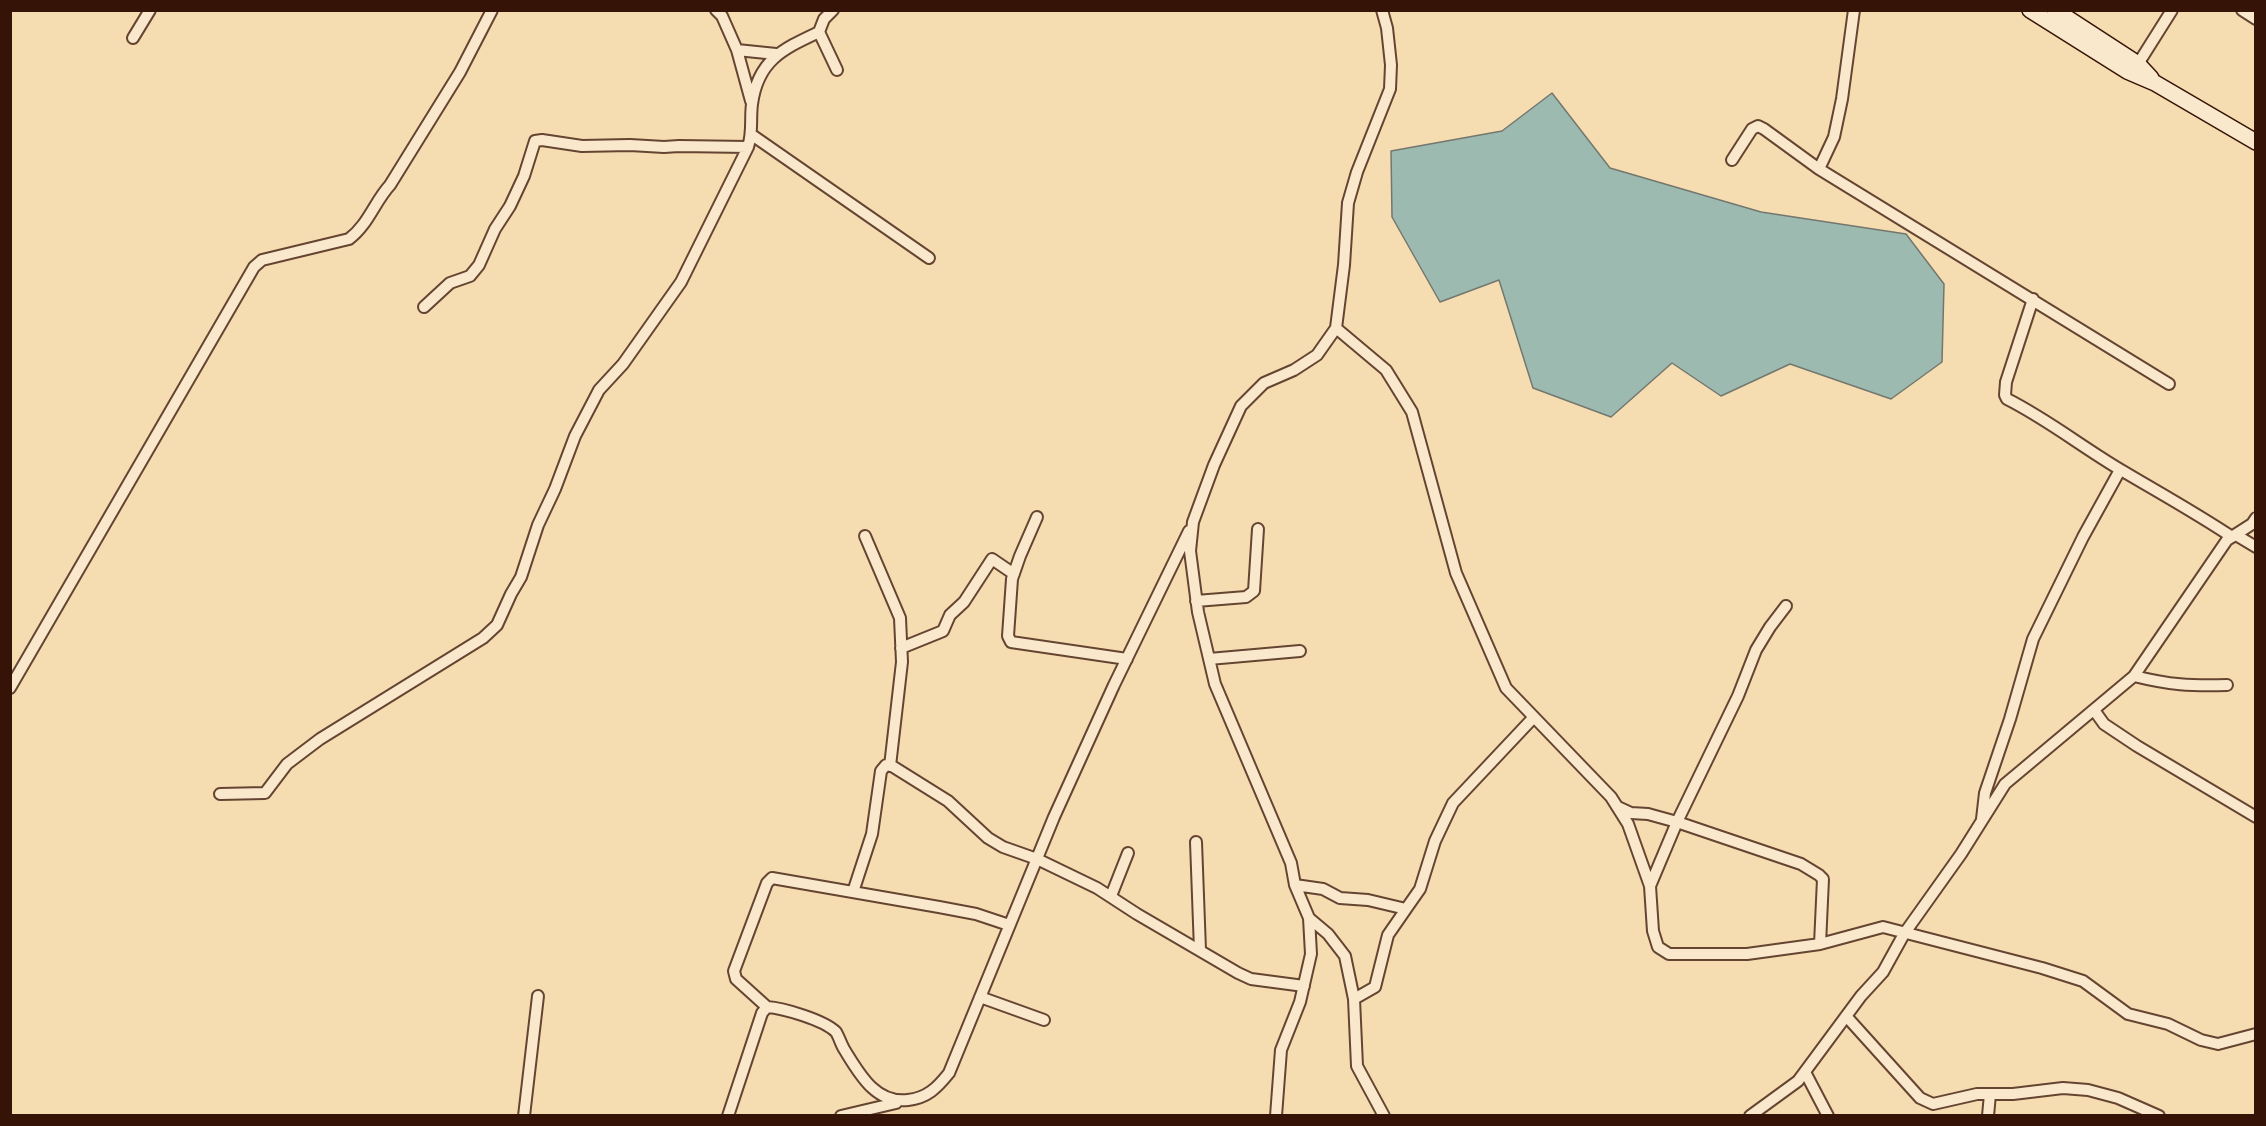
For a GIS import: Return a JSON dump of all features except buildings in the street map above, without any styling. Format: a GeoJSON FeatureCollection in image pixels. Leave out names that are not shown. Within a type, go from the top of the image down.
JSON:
{"type":"FeatureCollection","features":[{"type":"Feature","properties":{"kind":"main road"},"geometry":{"type":"LineString","coordinates":[[2030,10],[2127,72],[2155,83],[2256,142]]}},
{"type":"Feature","properties":{"kind":"main road"},"geometry":{"type":"LineString","coordinates":[[2055,10],[2138,64],[2155,83]]}},
{"type":"Feature","properties":{"kind":"street"},"geometry":{"type":"LineString","coordinates":[[133,38],[150,10]]}},
{"type":"Feature","properties":{"kind":"street"},"geometry":{"type":"LineString","coordinates":[[10,688],[254,267],[262,260],[349,239],[357,233],[383,192],[390,185],[460,72],[492,10]]}},
{"type":"Feature","properties":{"kind":"street"},"geometry":{"type":"LineString","coordinates":[[220,794],[265,793],[287,764],[320,739],[483,638],[497,625],[521,577],[538,525],[576,436],[599,390],[623,364],[681,282],[748,147],[752,135],[752,104],[737,50],[722,16],[716,10]]}},
{"type":"Feature","properties":{"kind":"street"},"geometry":{"type":"LineString","coordinates":[[752,104],[765,67],[776,54],[819,32],[824,19],[833,10]]}},
{"type":"Feature","properties":{"kind":"street"},"geometry":{"type":"LineString","coordinates":[[841,1116],[927,1095],[938,1087],[949,1073],[1037,859],[1126,659],[1193,522],[1214,465],[1241,406],[1264,383],[1294,370],[1317,355],[1336,328],[1344,265],[1348,203],[1357,172],[1390,89],[1392,64],[1382,10]]}},
{"type":"Feature","properties":{"kind":"street"},"geometry":{"type":"LineString","coordinates":[[1819,169],[1834,137],[1842,99],[1854,10]]}},
{"type":"Feature","properties":{"kind":"street"},"geometry":{"type":"LineString","coordinates":[[2138,64],[2172,10]]}},
{"type":"Feature","properties":{"kind":"street"},"geometry":{"type":"LineString","coordinates":[[2242,10],[2256,19]]}},
{"type":"Feature","properties":{"kind":"street"},"geometry":{"type":"LineString","coordinates":[[819,32],[837,70]]}},
{"type":"Feature","properties":{"kind":"street"},"geometry":{"type":"LineString","coordinates":[[737,50],[776,54]]}},
{"type":"Feature","properties":{"kind":"street"},"geometry":{"type":"LineString","coordinates":[[1732,160],[1752,129],[1758,126],[1819,169],[2033,298],[2169,384]]}},
{"type":"Feature","properties":{"kind":"street"},"geometry":{"type":"LineString","coordinates":[[752,135],[929,258]]}},
{"type":"Feature","properties":{"kind":"street"},"geometry":{"type":"LineString","coordinates":[[424,307],[450,283],[470,276],[479,265],[495,229],[510,206],[524,176],[535,141],[582,146],[748,147]]}},
{"type":"Feature","properties":{"kind":"street"},"geometry":{"type":"LineString","coordinates":[[2033,298],[2006,382],[2007,399],[2031,411],[2120,470],[2256,547]]}},
{"type":"Feature","properties":{"kind":"street"},"geometry":{"type":"LineString","coordinates":[[1336,328],[1386,370],[1412,412],[1456,573],[1506,688],[1611,797],[1628,824],[1650,886],[1655,939],[1658,947],[1669,954],[1747,954],[1820,944],[1883,927],[2042,968],[2083,981],[2128,1014],[2168,1024],[2201,1040],[2218,1044],[2256,1034]]}},
{"type":"Feature","properties":{"kind":"street"},"geometry":{"type":"LineString","coordinates":[[1982,821],[1985,793],[2010,719],[2033,639],[2120,470]]}},
{"type":"Feature","properties":{"kind":"street"},"geometry":{"type":"LineString","coordinates":[[1037,517],[1014,574],[1009,610],[1008,636],[1011,642],[1126,659]]}},
{"type":"Feature","properties":{"kind":"street"},"geometry":{"type":"LineString","coordinates":[[1750,1116],[1798,1081],[1846,1016],[1883,972],[1904,934],[2005,784],[2134,676],[2227,540],[2252,524],[2256,518]]}},
{"type":"Feature","properties":{"kind":"street"},"geometry":{"type":"LineString","coordinates":[[1193,522],[1190,551],[1196,601],[1215,684],[1291,863],[1295,885],[1309,918],[1311,954],[1300,1002],[1281,1050],[1275,1116]]}},
{"type":"Feature","properties":{"kind":"street"},"geometry":{"type":"LineString","coordinates":[[1196,601],[1246,597],[1254,591],[1258,529]]}},
{"type":"Feature","properties":{"kind":"street"},"geometry":{"type":"LineString","coordinates":[[865,536],[900,618],[902,662],[890,766]]}},
{"type":"Feature","properties":{"kind":"street"},"geometry":{"type":"LineString","coordinates":[[902,648],[942,631],[950,615],[964,602],[992,559],[1014,574]]}},
{"type":"Feature","properties":{"kind":"street"},"geometry":{"type":"LineString","coordinates":[[1650,886],[1677,822],[1738,696],[1756,650],[1766,632],[1786,606]]}},
{"type":"Feature","properties":{"kind":"street"},"geometry":{"type":"LineString","coordinates":[[1209,659],[1300,651]]}},
{"type":"Feature","properties":{"kind":"street"},"geometry":{"type":"LineString","coordinates":[[2134,676],[2165,684],[2185,686],[2227,685]]}},
{"type":"Feature","properties":{"kind":"street"},"geometry":{"type":"LineString","coordinates":[[2094,710],[2104,724],[2137,746],[2256,817]]}},
{"type":"Feature","properties":{"kind":"street"},"geometry":{"type":"LineString","coordinates":[[1354,999],[1375,987],[1388,934],[1420,889],[1435,841],[1453,803],[1534,717]]}},
{"type":"Feature","properties":{"kind":"street"},"geometry":{"type":"LineString","coordinates":[[854,892],[872,834],[881,771],[886,765],[928,787],[948,801],[988,837],[1003,847],[1037,859],[1111,896],[1137,914],[1251,979],[1304,986]]}},
{"type":"Feature","properties":{"kind":"street"},"geometry":{"type":"LineString","coordinates":[[1617,807],[1630,813],[1648,814],[1677,822],[1801,864],[1819,875],[1823,879],[1820,944]]}},
{"type":"Feature","properties":{"kind":"street"},"geometry":{"type":"LineString","coordinates":[[1196,842],[1200,950]]}},
{"type":"Feature","properties":{"kind":"street"},"geometry":{"type":"LineString","coordinates":[[1111,896],[1128,853]]}},
{"type":"Feature","properties":{"kind":"street"},"geometry":{"type":"LineString","coordinates":[[909,1100],[893,1101],[881,1096],[868,1084],[835,1032],[816,1021],[767,1007],[736,979],[734,971],[767,883],[772,878],[854,892],[976,914],[1009,925]]}},
{"type":"Feature","properties":{"kind":"street"},"geometry":{"type":"LineString","coordinates":[[1295,885],[1323,889],[1340,898],[1368,900],[1406,909]]}},
{"type":"Feature","properties":{"kind":"street"},"geometry":{"type":"LineString","coordinates":[[1309,918],[1328,934],[1345,956],[1354,999],[1357,1066],[1384,1116]]}},
{"type":"Feature","properties":{"kind":"street"},"geometry":{"type":"LineString","coordinates":[[524,1116],[538,996]]}},
{"type":"Feature","properties":{"kind":"street"},"geometry":{"type":"LineString","coordinates":[[980,997],[1044,1020]]}},
{"type":"Feature","properties":{"kind":"street"},"geometry":{"type":"LineString","coordinates":[[728,1116],[762,1013],[767,1007]]}},
{"type":"Feature","properties":{"kind":"street"},"geometry":{"type":"LineString","coordinates":[[1846,1016],[1920,1098],[1933,1104],[1977,1094],[2013,1094],[2063,1088],[2088,1090],[2118,1098],[2159,1116]]}},
{"type":"Feature","properties":{"kind":"street"},"geometry":{"type":"LineString","coordinates":[[1805,1072],[1828,1116]]}},
{"type":"Feature","properties":{"kind":"street"},"geometry":{"type":"LineString","coordinates":[[1988,1116],[1990,1094]]}},
{"type":"Feature","properties":{"kind":"water"},"geometry":{"type":"Polygon","coordinates":[[[1552,93],[1610,168],[1761,212],[1906,234],[1944,284],[1942,362],[1891,399],[1790,364],[1721,396],[1672,363],[1611,417],[1533,388],[1499,280],[1440,302],[1392,217],[1391,151],[1502,131],[1552,93]]]}}]}
